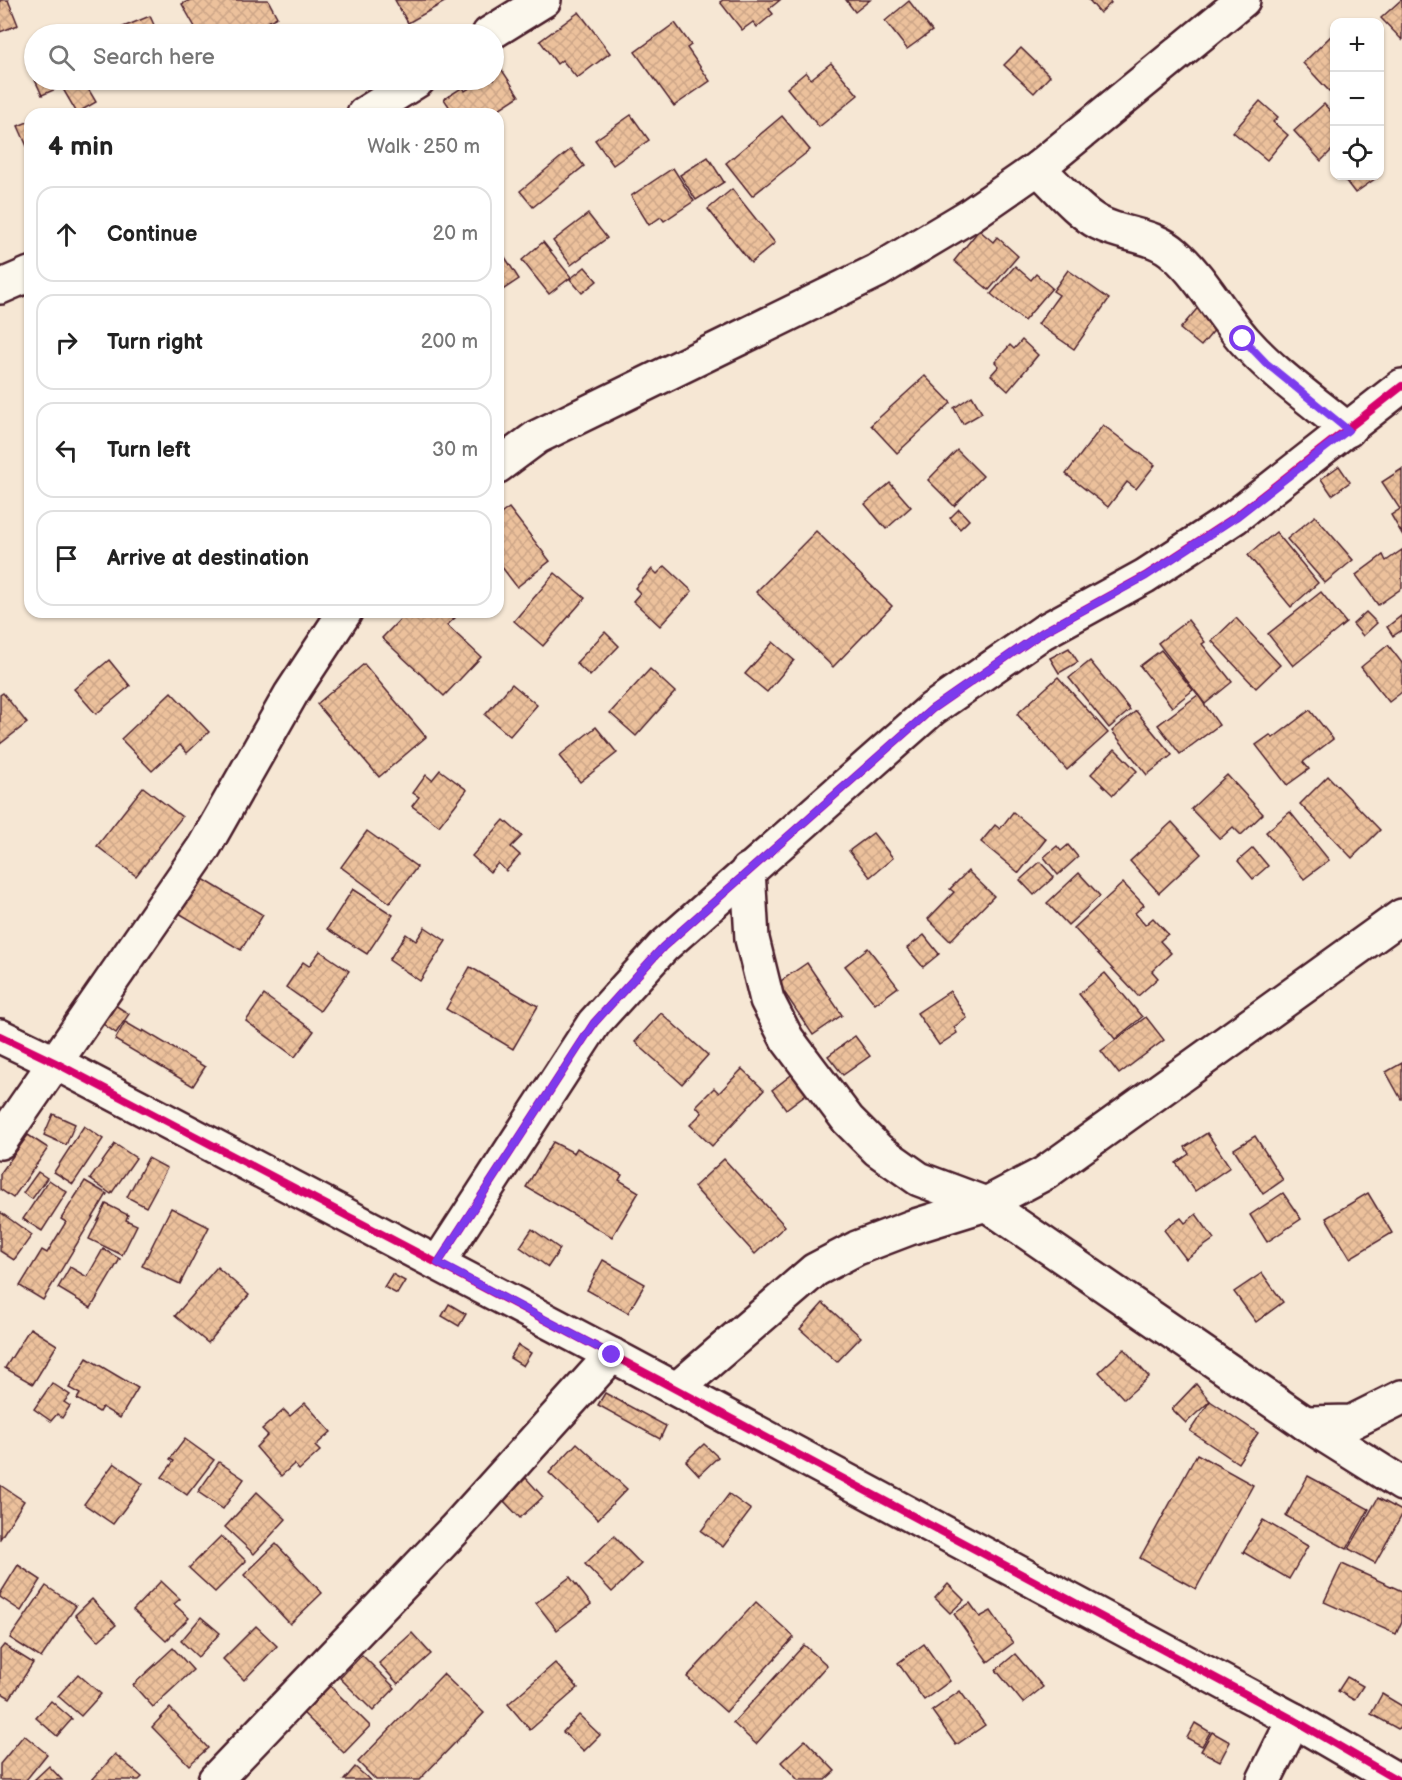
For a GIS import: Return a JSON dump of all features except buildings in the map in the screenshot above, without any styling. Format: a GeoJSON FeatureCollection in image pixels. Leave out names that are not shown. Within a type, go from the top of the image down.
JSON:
{"type":"FeatureCollection","features":[{"type":"Feature","properties":{"kind":"street"},"geometry":{"type":"LineString","coordinates":[[504,25],[544,0]]}},
{"type":"Feature","properties":{"kind":"street"},"geometry":{"type":"LineString","coordinates":[[504,462],[537,437],[877,271],[969,216],[1038,168],[1244,0]]}},
{"type":"Feature","properties":{"kind":"street"},"geometry":{"type":"LineString","coordinates":[[374,108],[402,90]]}},
{"type":"Feature","properties":{"kind":"street"},"geometry":{"type":"LineString","coordinates":[[1038,168],[1097,222],[1150,238],[1174,253],[1195,275],[1243,339],[1266,363],[1348,430]]}},
{"type":"Feature","properties":{"kind":"street"},"geometry":{"type":"LineString","coordinates":[[0,287],[24,277]]}},
{"type":"Feature","properties":{"kind":"street"},"geometry":{"type":"LineString","coordinates":[[438,1263],[594,1023],[663,947],[932,709],[1043,632],[1146,576],[1236,517],[1402,386]]}},
{"type":"Feature","properties":{"kind":"street"},"geometry":{"type":"LineString","coordinates":[[0,1142],[204,847],[291,694],[341,618]]}},
{"type":"Feature","properties":{"kind":"street"},"geometry":{"type":"LineString","coordinates":[[748,870],[753,939],[767,1000],[787,1039],[848,1120],[878,1150],[919,1179],[986,1204],[1305,1423],[1402,1484]]}},
{"type":"Feature","properties":{"kind":"street"},"geometry":{"type":"LineString","coordinates":[[677,1389],[815,1270],[856,1248],[986,1204],[1045,1173],[1402,916]]}},
{"type":"Feature","properties":{"kind":"street"},"geometry":{"type":"LineString","coordinates":[[0,1036],[54,1062],[677,1389],[1294,1720],[1397,1780]]}},
{"type":"Feature","properties":{"kind":"street"},"geometry":{"type":"LineString","coordinates":[[215,1780],[454,1530],[612,1355]]}},
{"type":"Feature","properties":{"kind":"street"},"geometry":{"type":"LineString","coordinates":[[1305,1423],[1352,1422],[1402,1397]]}},
{"type":"Feature","properties":{"kind":"street"},"geometry":{"type":"LineString","coordinates":[[1264,1780],[1294,1720]]}},
{"type":"Feature","properties":{"kind":"cycle path"},"geometry":{"type":"LineString","coordinates":[[438,1263],[594,1023],[663,947],[932,709],[1043,632],[1145,576],[1235,517],[1402,386]]}},
{"type":"Feature","properties":{"kind":"cycle path"},"geometry":{"type":"LineString","coordinates":[[0,1036],[54,1062],[612,1355],[1294,1720],[1397,1780]]}},
{"type":"Feature","properties":{"kind":"route"},"geometry":{"type":"LineString","coordinates":[[612,1355],[438,1263],[594,1023],[663,947],[932,709],[1043,632],[1146,576],[1236,517],[1348,430],[1266,363],[1243,339]]}}]}
